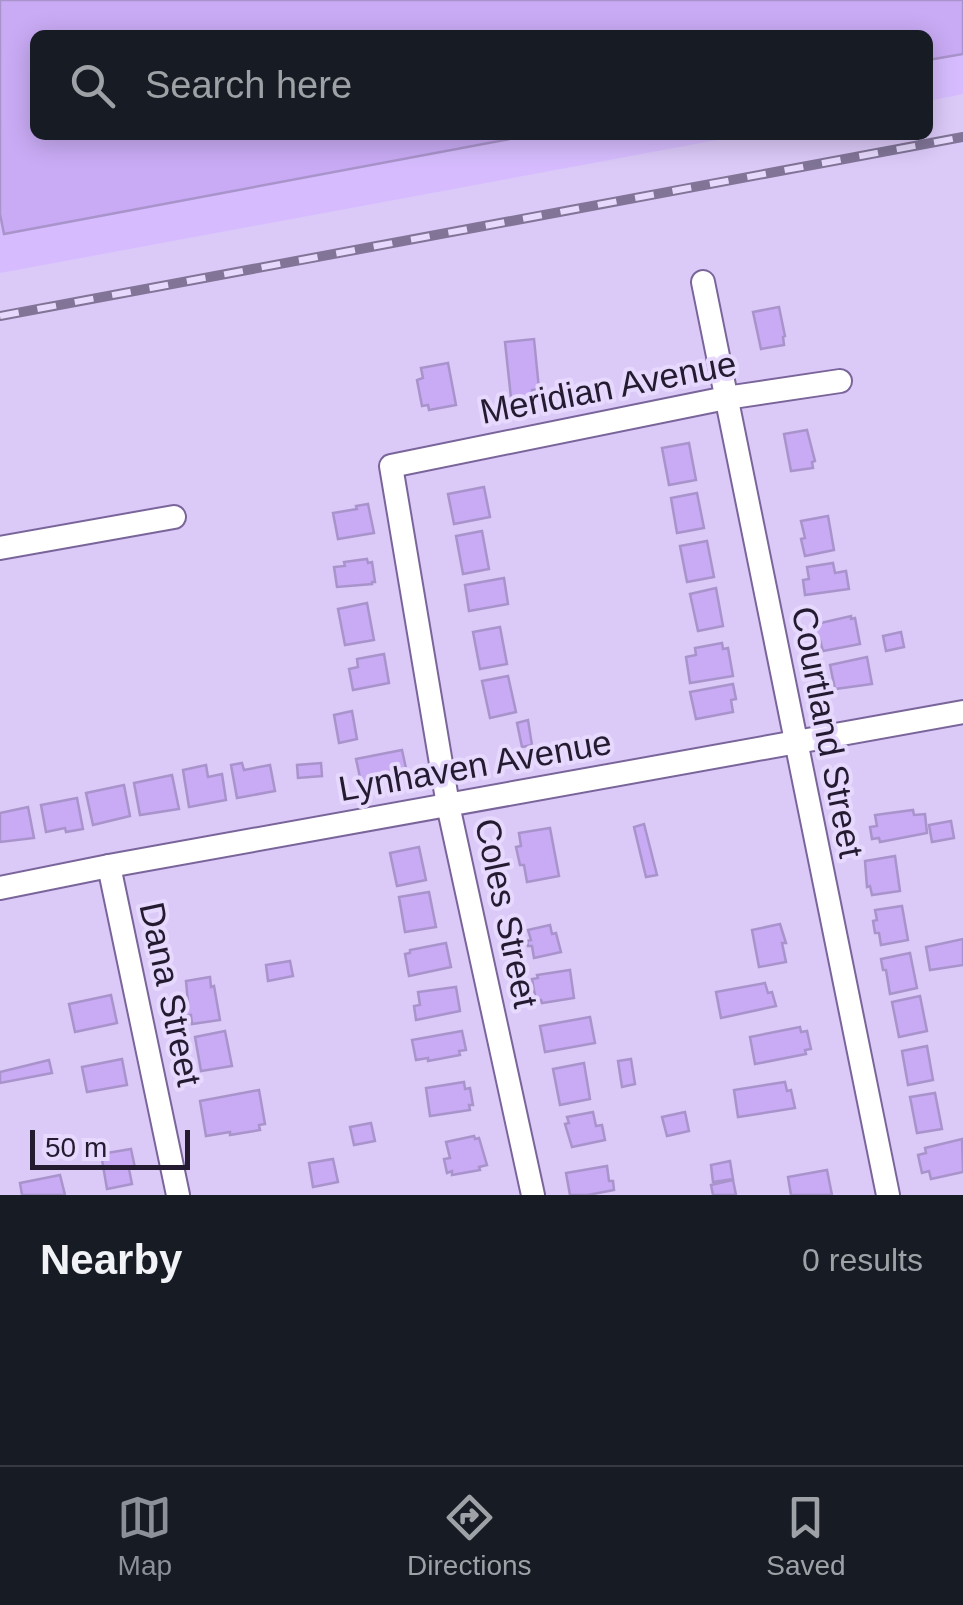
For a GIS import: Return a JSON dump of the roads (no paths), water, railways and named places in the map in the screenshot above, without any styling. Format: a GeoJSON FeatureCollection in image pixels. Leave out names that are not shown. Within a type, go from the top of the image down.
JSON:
{"type":"FeatureCollection","features":[{"type":"Feature","properties":{"kind":"street","name":"Courtland Street"},"geometry":{"type":"LineString","coordinates":[[703,282],[888,1195]]}},
{"type":"Feature","properties":{"kind":"street","name":"Meridian Avenue"},"geometry":{"type":"LineString","coordinates":[[391,466],[726,398],[840,381]]}},
{"type":"Feature","properties":{"kind":"street","name":"Coles Street"},"geometry":{"type":"LineString","coordinates":[[391,466],[448,806],[533,1195]]}},
{"type":"Feature","properties":{"kind":"street"},"geometry":{"type":"LineString","coordinates":[[0,548],[174,517]]}},
{"type":"Feature","properties":{"kind":"street","name":"Lynhaven Avenue"},"geometry":{"type":"LineString","coordinates":[[0,888],[963,712]]}},
{"type":"Feature","properties":{"kind":"street","name":"Dana Street"},"geometry":{"type":"LineString","coordinates":[[108,866],[178,1195]]}},
{"type":"Feature","properties":{"kind":"railway"},"geometry":{"type":"LineString","coordinates":[[0,316],[963,137]]}}]}
